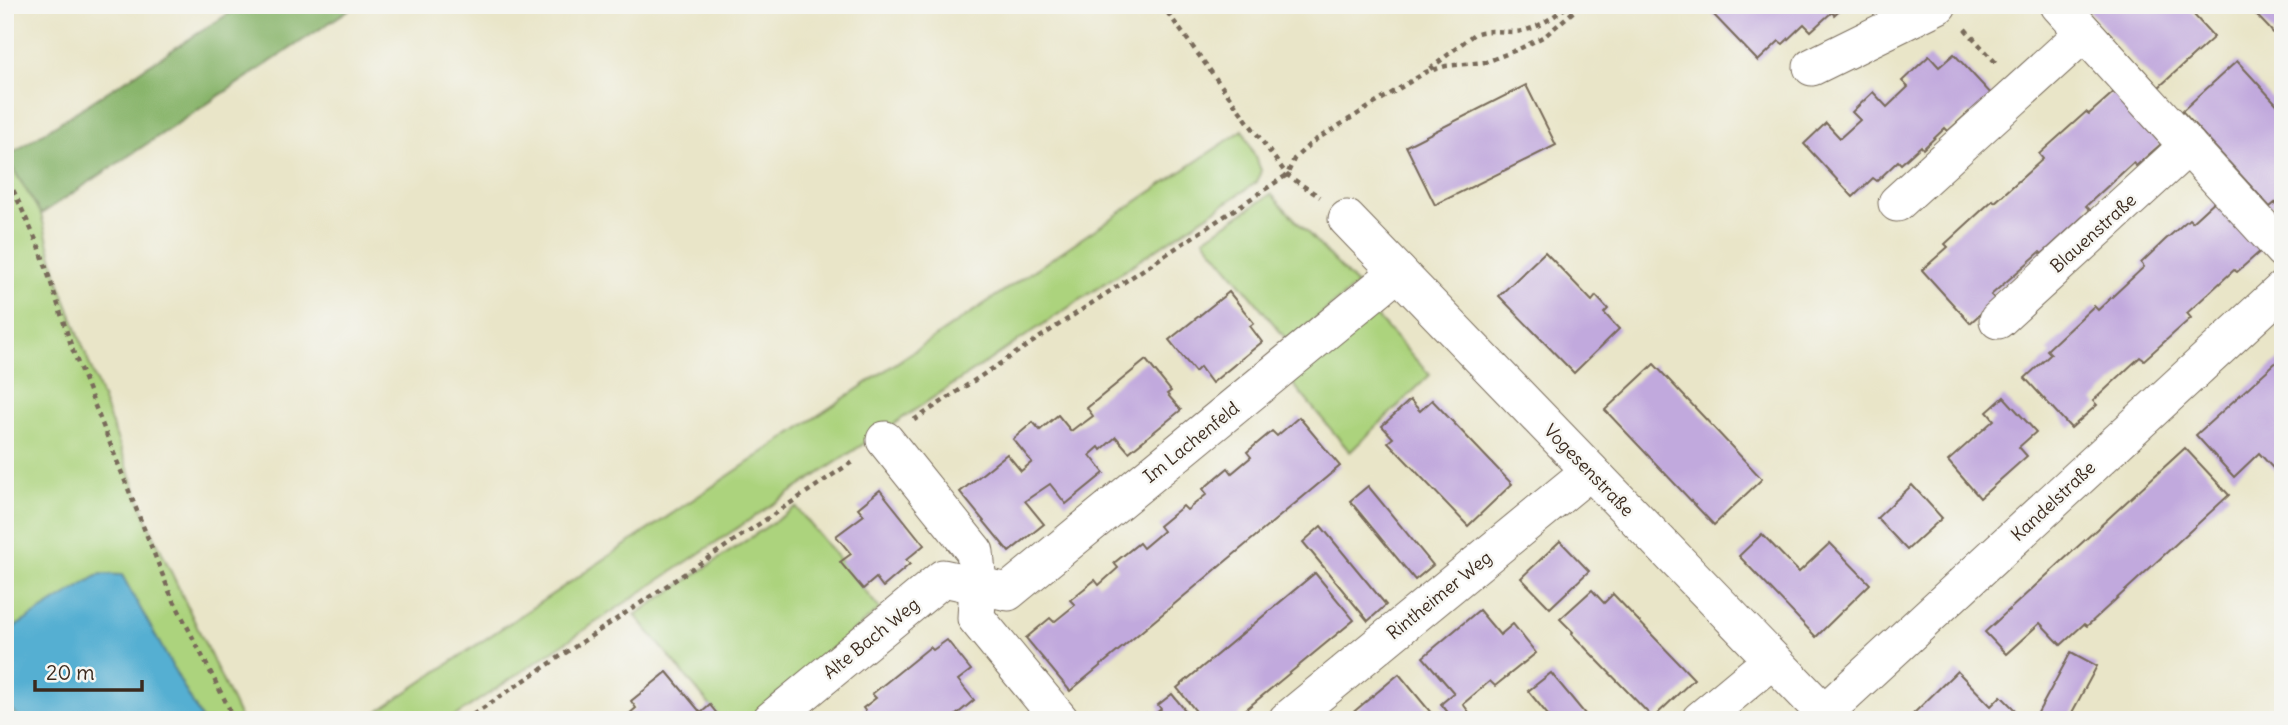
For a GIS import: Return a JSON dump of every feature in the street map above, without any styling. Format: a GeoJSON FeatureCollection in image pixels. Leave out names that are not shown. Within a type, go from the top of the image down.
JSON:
{"type":"FeatureCollection","features":[{"type":"Feature","properties":{"kind":"street"},"geometry":{"type":"LineString","coordinates":[[2059,5],[2283,250]]}},
{"type":"Feature","properties":{"kind":"street"},"geometry":{"type":"LineString","coordinates":[[1812,67],[1949,15]]}},
{"type":"Feature","properties":{"kind":"street"},"geometry":{"type":"LineString","coordinates":[[1897,203],[2084,33]]}},
{"type":"Feature","properties":{"kind":"street","name":"Blauenstraße"},"geometry":{"type":"LineString","coordinates":[[1998,320],[2188,146]]}},
{"type":"Feature","properties":{"kind":"street","name":"Vogesenstraße"},"geometry":{"type":"LineString","coordinates":[[1347,219],[1827,716]]}},
{"type":"Feature","properties":{"kind":"street","name":"Im Lachenfeld"},"geometry":{"type":"LineString","coordinates":[[978,584],[1008,592],[1398,272]]}},
{"type":"Feature","properties":{"kind":"street","name":"Kandelstraße"},"geometry":{"type":"LineString","coordinates":[[1827,716],[2283,289]]}},
{"type":"Feature","properties":{"kind":"street"},"geometry":{"type":"LineString","coordinates":[[885,440],[975,552],[978,584],[976,618],[1060,720]]}},
{"type":"Feature","properties":{"kind":"street","name":"Rintheimer Weg"},"geometry":{"type":"LineString","coordinates":[[1287,720],[1590,471]]}},
{"type":"Feature","properties":{"kind":"street","name":"Alte Bach Weg"},"geometry":{"type":"LineString","coordinates":[[771,720],[943,578],[978,584]]}},
{"type":"Feature","properties":{"kind":"street"},"geometry":{"type":"LineString","coordinates":[[1700,720],[1772,660]]}},
{"type":"Feature","properties":{"kind":"path"},"geometry":{"type":"LineString","coordinates":[[1162,5],[1287,175],[1318,195]]}},
{"type":"Feature","properties":{"kind":"path"},"geometry":{"type":"LineString","coordinates":[[1287,175],[1294,159],[1312,142],[1426,72],[1474,34],[1482,31],[1527,30],[1551,19],[1569,5]]}},
{"type":"Feature","properties":{"kind":"path"},"geometry":{"type":"LineString","coordinates":[[1426,72],[1486,62],[1519,49],[1545,36],[1581,5]]}},
{"type":"Feature","properties":{"kind":"path"},"geometry":{"type":"LineString","coordinates":[[1949,15],[2021,90]]}},
{"type":"Feature","properties":{"kind":"path"},"geometry":{"type":"LineString","coordinates":[[5,172],[40,249],[73,351],[169,591],[234,720]]}},
{"type":"Feature","properties":{"kind":"green space"},"geometry":{"type":"Polygon","coordinates":[[[242,5],[356,5],[41,214],[6,157],[242,5]]]}},
{"type":"Feature","properties":{"kind":"green space"},"geometry":{"type":"Polygon","coordinates":[[[1243,130],[1261,170],[1257,182],[449,720],[365,720],[1243,130]]]}},
{"type":"Feature","properties":{"kind":"green space"},"geometry":{"type":"Polygon","coordinates":[[[5,142],[6,157],[41,214],[57,276],[149,525],[241,720],[5,720],[5,227],[12,223],[5,207],[5,142]]]}},
{"type":"Feature","properties":{"kind":"green space"},"geometry":{"type":"Polygon","coordinates":[[[1271,194],[1357,285],[1288,341],[1204,239],[1271,194]]]}},
{"type":"Feature","properties":{"kind":"green space"},"geometry":{"type":"Polygon","coordinates":[[[1375,315],[1430,375],[1350,452],[1292,383],[1375,315]]]}},
{"type":"Feature","properties":{"kind":"green space"},"geometry":{"type":"Polygon","coordinates":[[[796,507],[880,609],[746,720],[722,720],[635,615],[796,507]]]}},
{"type":"Feature","properties":{"kind":"water"},"geometry":{"type":"Polygon","coordinates":[[[100,574],[122,575],[202,720],[20,720],[5,701],[5,633],[100,574]]]}},
{"type":"Feature","properties":{"kind":"building"},"geometry":{"type":"Polygon","coordinates":[[[1718,5],[1742,5],[1746,9],[1750,5],[1845,5],[1834,15],[1832,12],[1811,31],[1804,24],[1783,44],[1779,41],[1758,61],[1711,12],[1718,5]]]}},
{"type":"Feature","properties":{"kind":"building"},"geometry":{"type":"Polygon","coordinates":[[[2084,5],[2185,5],[2214,37],[2159,87],[2084,5]]]}},
{"type":"Feature","properties":{"kind":"building"},"geometry":{"type":"Polygon","coordinates":[[[2247,5],[2283,5],[2283,44],[2268,27],[2247,5]]]}},
{"type":"Feature","properties":{"kind":"building"},"geometry":{"type":"Polygon","coordinates":[[[1954,54],[1993,96],[1972,116],[1969,112],[1948,131],[1945,128],[1923,149],[1921,146],[1901,164],[1898,161],[1877,181],[1873,178],[1853,197],[1804,144],[1826,123],[1840,138],[1860,120],[1852,112],[1873,92],[1887,107],[1908,87],[1902,81],[1929,56],[1939,67],[1954,54]]]}},
{"type":"Feature","properties":{"kind":"building"},"geometry":{"type":"Polygon","coordinates":[[[2237,61],[2283,111],[2283,196],[2270,207],[2182,111],[2237,61]]]}},
{"type":"Feature","properties":{"kind":"building"},"geometry":{"type":"Polygon","coordinates":[[[1526,85],[1556,145],[1435,205],[1406,146],[1526,85]]]}},
{"type":"Feature","properties":{"kind":"building"},"geometry":{"type":"Polygon","coordinates":[[[2114,92],[2161,144],[2136,166],[2133,163],[2086,206],[2090,210],[2042,254],[2040,252],[1991,295],[1996,300],[1970,323],[1922,270],[1948,247],[1945,244],[1970,221],[2043,159],[2039,154],[2086,112],[2089,114],[2114,92]]]}},
{"type":"Feature","properties":{"kind":"building"},"geometry":{"type":"Polygon","coordinates":[[[2217,199],[2263,249],[2237,272],[2234,270],[2187,313],[2191,318],[2144,360],[2140,357],[2093,401],[2097,405],[2071,428],[2025,378],[2051,354],[2047,350],[2094,306],[2098,310],[2144,267],[2141,263],[2165,240],[2189,219],[2192,222],[2217,199]]]}},
{"type":"Feature","properties":{"kind":"building"},"geometry":{"type":"Polygon","coordinates":[[[1545,252],[1592,301],[1596,296],[1608,309],[1604,313],[1619,329],[1574,373],[1499,296],[1545,252]]]}},
{"type":"Feature","properties":{"kind":"building"},"geometry":{"type":"Polygon","coordinates":[[[1229,292],[1254,323],[1250,326],[1262,342],[1212,383],[1200,367],[1195,372],[1169,340],[1229,292]]]}},
{"type":"Feature","properties":{"kind":"building"},"geometry":{"type":"Polygon","coordinates":[[[2283,356],[2283,479],[2259,453],[2234,477],[2196,435],[2283,356]]]}},
{"type":"Feature","properties":{"kind":"building"},"geometry":{"type":"Polygon","coordinates":[[[1146,360],[1171,391],[1167,394],[1181,410],[1129,452],[1116,437],[1101,450],[1099,447],[1090,455],[1104,473],[1066,504],[1050,484],[1025,501],[1044,524],[1009,552],[960,492],[1007,454],[1021,471],[1032,462],[1013,439],[1033,422],[1040,430],[1058,415],[1071,431],[1093,416],[1087,408],[1146,360]]]}},
{"type":"Feature","properties":{"kind":"building"},"geometry":{"type":"Polygon","coordinates":[[[1654,364],[1762,479],[1714,525],[1605,410],[1654,364]]]}},
{"type":"Feature","properties":{"kind":"building"},"geometry":{"type":"Polygon","coordinates":[[[2004,397],[2036,432],[2019,447],[2027,456],[1980,498],[1948,461],[1994,420],[1987,412],[2004,397]]]}},
{"type":"Feature","properties":{"kind":"building"},"geometry":{"type":"Polygon","coordinates":[[[1410,400],[1420,411],[1432,400],[1512,484],[1468,526],[1388,442],[1393,438],[1382,426],[1410,400]]]}},
{"type":"Feature","properties":{"kind":"building"},"geometry":{"type":"Polygon","coordinates":[[[1299,417],[1340,466],[1070,691],[1026,638],[1050,618],[1054,622],[1075,605],[1070,600],[1095,580],[1099,585],[1118,568],[1114,563],[1139,543],[1143,548],[1163,531],[1159,526],[1183,506],[1187,510],[1207,494],[1203,489],[1228,468],[1232,473],[1251,457],[1247,452],[1272,431],[1277,436],[1299,417]]]}},
{"type":"Feature","properties":{"kind":"building"},"geometry":{"type":"Polygon","coordinates":[[[2185,448],[2229,495],[2087,626],[2084,624],[2061,645],[2040,623],[2006,654],[1985,632],[2185,448]]]}},
{"type":"Feature","properties":{"kind":"building"},"geometry":{"type":"Polygon","coordinates":[[[1912,485],[1942,518],[1907,550],[1877,518],[1912,485]]]}},
{"type":"Feature","properties":{"kind":"building"},"geometry":{"type":"Polygon","coordinates":[[[1368,486],[1433,565],[1415,580],[1350,501],[1368,486]]]}},
{"type":"Feature","properties":{"kind":"building"},"geometry":{"type":"Polygon","coordinates":[[[880,490],[924,545],[906,560],[910,564],[883,587],[876,578],[863,589],[840,562],[851,554],[836,536],[864,515],[858,508],[880,490]]]}},
{"type":"Feature","properties":{"kind":"building"},"geometry":{"type":"Polygon","coordinates":[[[1321,526],[1386,605],[1368,621],[1303,542],[1321,526]]]}},
{"type":"Feature","properties":{"kind":"building"},"geometry":{"type":"Polygon","coordinates":[[[1762,534],[1799,572],[1830,543],[1870,584],[1816,637],[1739,556],[1762,534]]]}},
{"type":"Feature","properties":{"kind":"building"},"geometry":{"type":"Polygon","coordinates":[[[1560,541],[1589,571],[1550,608],[1521,578],[1560,541]]]}},
{"type":"Feature","properties":{"kind":"building"},"geometry":{"type":"Polygon","coordinates":[[[1315,573],[1354,620],[1233,720],[1203,720],[1177,688],[1315,573]]]}},
{"type":"Feature","properties":{"kind":"building"},"geometry":{"type":"Polygon","coordinates":[[[1592,590],[1604,603],[1613,594],[1694,679],[1653,718],[1560,619],[1592,590]]]}},
{"type":"Feature","properties":{"kind":"building"},"geometry":{"type":"Polygon","coordinates":[[[1479,610],[1500,635],[1513,624],[1536,653],[1495,686],[1490,681],[1463,704],[1472,716],[1467,720],[1454,720],[1441,704],[1454,693],[1423,657],[1479,610]]]}},
{"type":"Feature","properties":{"kind":"building"},"geometry":{"type":"Polygon","coordinates":[[[947,640],[971,670],[958,680],[974,700],[950,720],[872,720],[863,708],[876,698],[872,694],[930,647],[933,650],[947,640]]]}},
{"type":"Feature","properties":{"kind":"building"},"geometry":{"type":"Polygon","coordinates":[[[2071,652],[2097,666],[2068,720],[2034,720],[2071,652]]]}},
{"type":"Feature","properties":{"kind":"building"},"geometry":{"type":"Polygon","coordinates":[[[1957,671],[1991,706],[2001,696],[2015,710],[2005,720],[1916,720],[1912,715],[1957,671]]]}},
{"type":"Feature","properties":{"kind":"building"},"geometry":{"type":"Polygon","coordinates":[[[667,672],[701,713],[710,705],[722,720],[622,720],[636,708],[631,701],[667,672]]]}},
{"type":"Feature","properties":{"kind":"building"},"geometry":{"type":"Polygon","coordinates":[[[1551,673],[1590,720],[1552,720],[1528,691],[1551,673]]]}},
{"type":"Feature","properties":{"kind":"building"},"geometry":{"type":"Polygon","coordinates":[[[1399,674],[1437,720],[1344,720],[1369,699],[1399,674]]]}},
{"type":"Feature","properties":{"kind":"building"},"geometry":{"type":"Polygon","coordinates":[[[1172,694],[1193,720],[1138,720],[1146,713],[1150,718],[1161,709],[1158,705],[1172,694]]]}}]}
